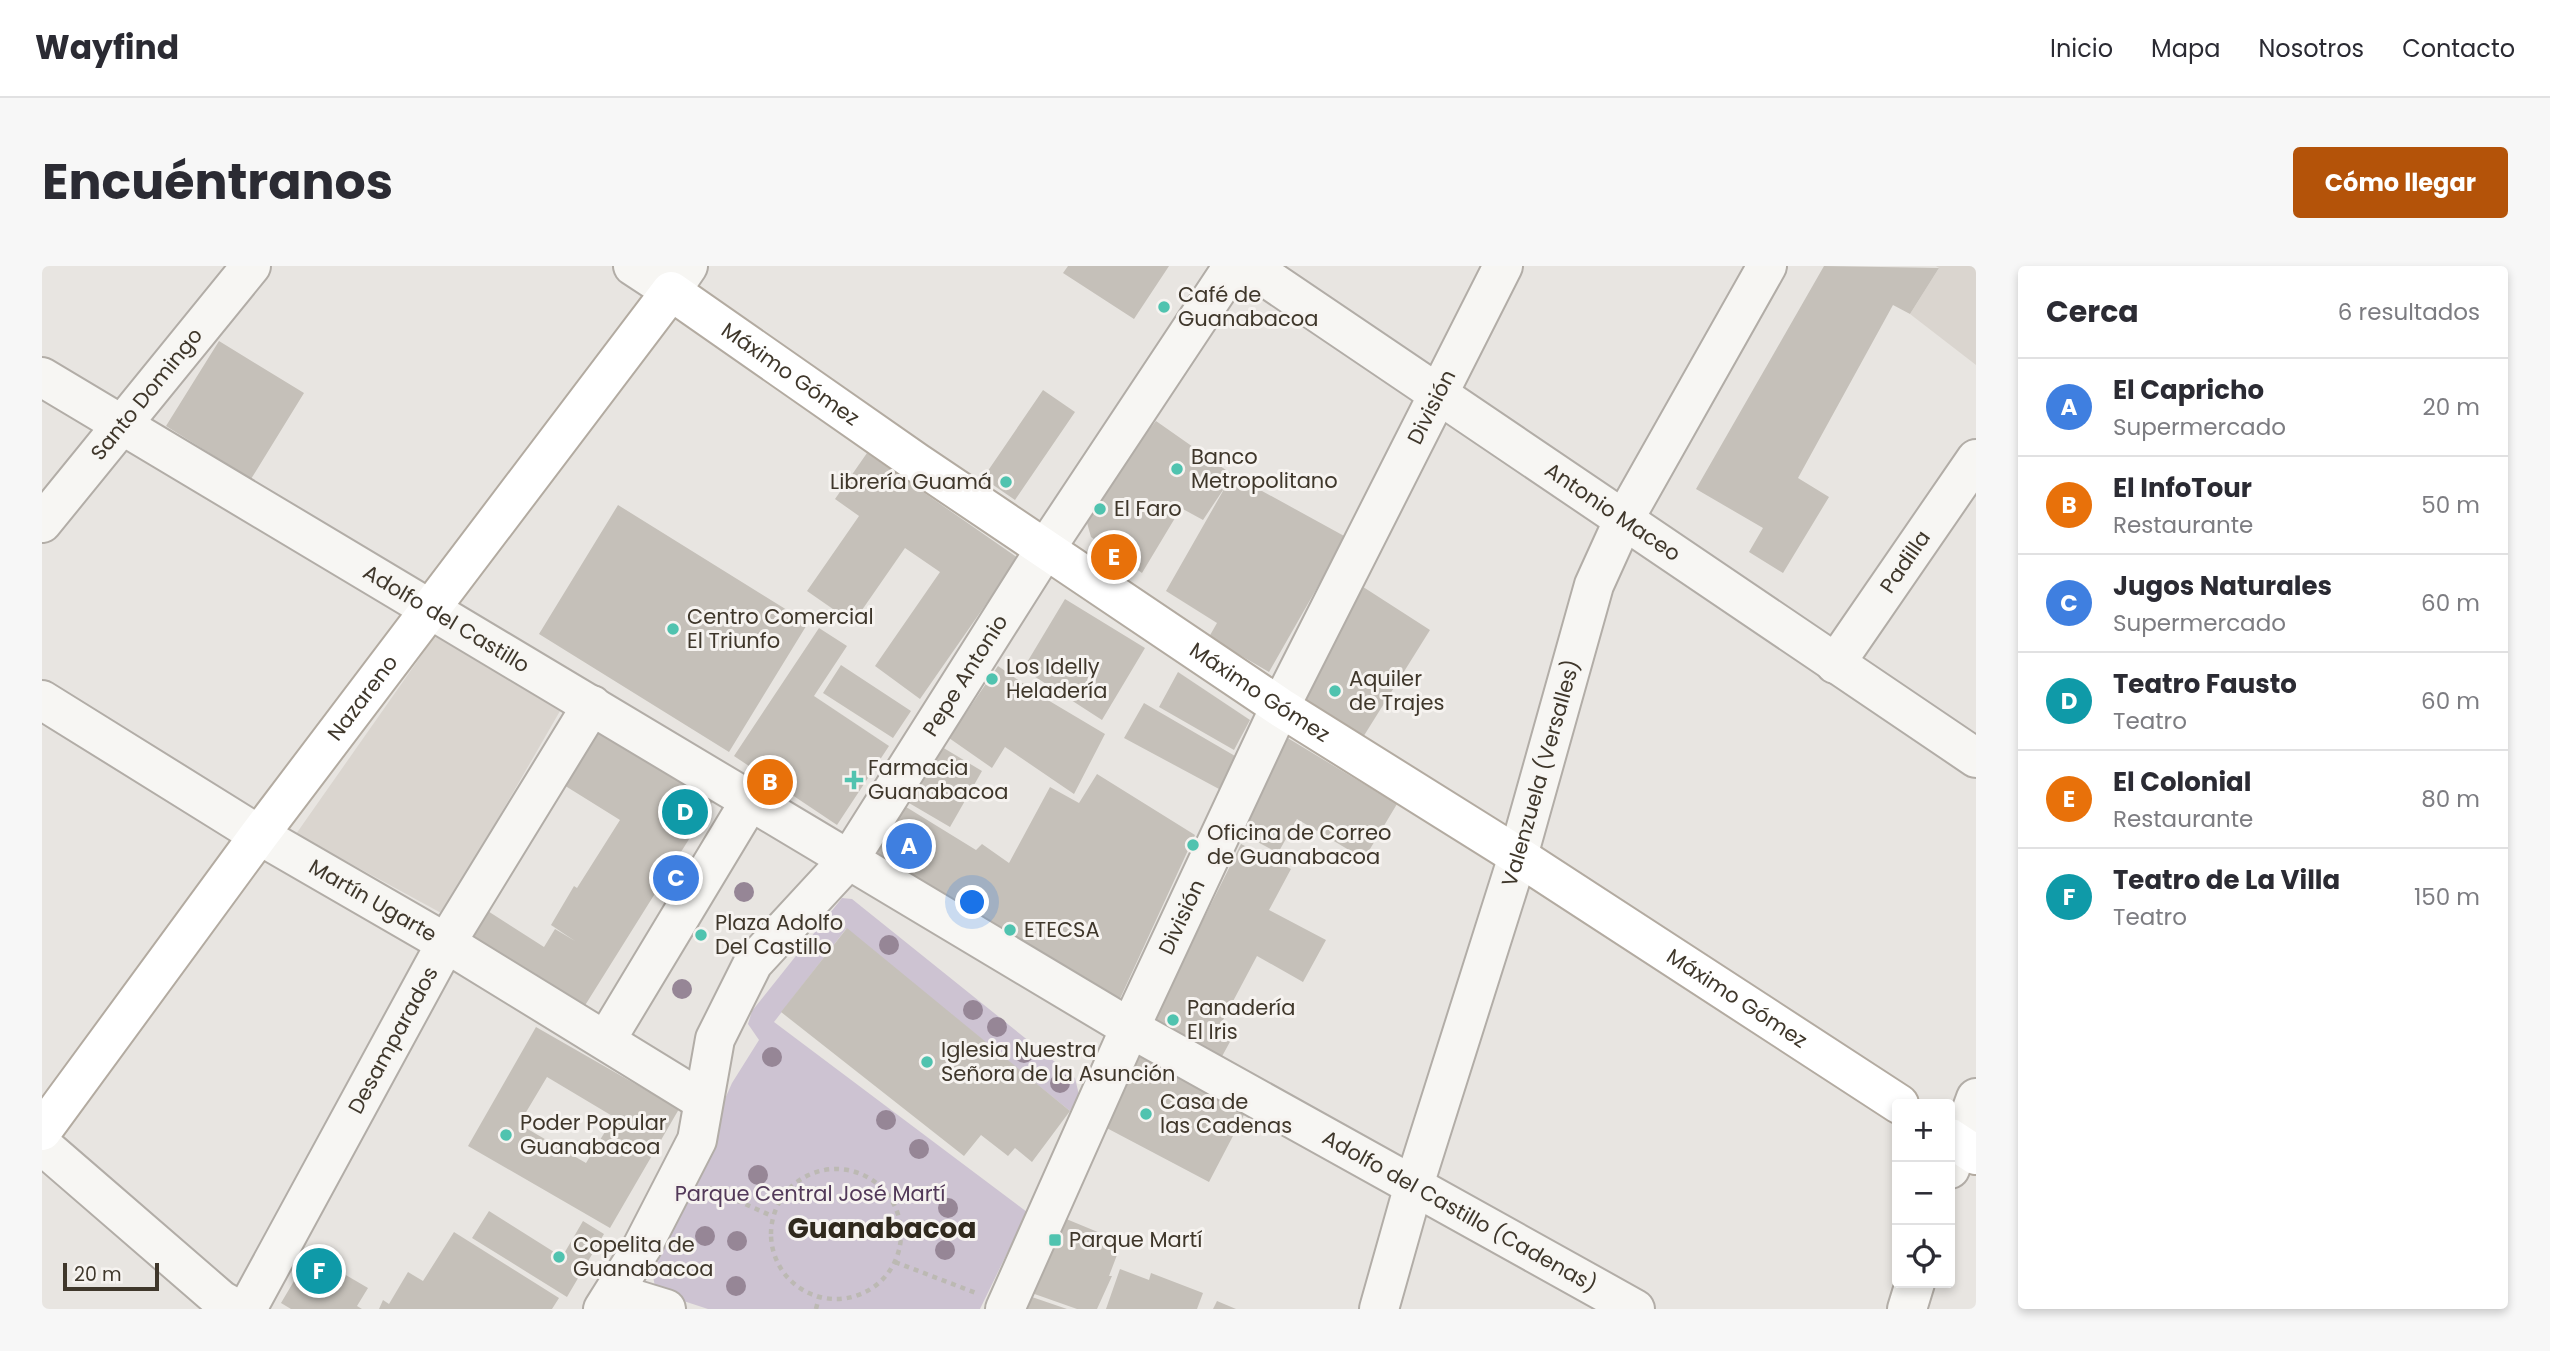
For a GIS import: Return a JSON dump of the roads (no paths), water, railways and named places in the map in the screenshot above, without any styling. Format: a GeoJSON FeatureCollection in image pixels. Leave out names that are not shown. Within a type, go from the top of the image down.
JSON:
{"type":"FeatureCollection","features":[{"type":"Feature","properties":{"kind":"main road","name":"Máximo Gómez"},"geometry":{"type":"LineString","coordinates":[[679,279],[916,462],[1280,707],[1518,856],[1892,1099]]}},
{"type":"Feature","properties":{"kind":"main road","name":"Nazareno"},"geometry":{"type":"LineString","coordinates":[[42,1131],[259,835],[679,279]]}},
{"type":"Feature","properties":{"kind":"street","name":"Santo Domingo"},"geometry":{"type":"LineString","coordinates":[[42,523],[251,266]]}},
{"type":"Feature","properties":{"kind":"street","name":"Máximo Gómez"},"geometry":{"type":"LineString","coordinates":[[633,266],[679,279]]}},
{"type":"Feature","properties":{"kind":"street","name":"Pepe Antonio"},"geometry":{"type":"LineString","coordinates":[[608,1301],[642,1247],[697,1140],[715,1039],[753,962],[850,858],[1046,548],[1233,266]]}},
{"type":"Feature","properties":{"kind":"street","name":"Antonio Maceo"},"geometry":{"type":"LineString","coordinates":[[1249,266],[1976,758]]}},
{"type":"Feature","properties":{"kind":"street","name":"División"},"geometry":{"type":"LineString","coordinates":[[1006,1307],[1130,1028],[1280,707],[1503,266]]}},
{"type":"Feature","properties":{"kind":"street","name":"Valenzuela (Versalles)"},"geometry":{"type":"LineString","coordinates":[[1379,1309],[1518,856],[1594,585],[1623,521],[1767,266]]}},
{"type":"Feature","properties":{"kind":"street","name":"Adolfo del Castillo"},"geometry":{"type":"LineString","coordinates":[[42,377],[750,801],[850,858]]}},
{"type":"Feature","properties":{"kind":"street","name":"Padilla"},"geometry":{"type":"LineString","coordinates":[[1835,664],[1976,459]]}},
{"type":"Feature","properties":{"kind":"street","name":"Martín Ugarte"},"geometry":{"type":"LineString","coordinates":[[42,700],[259,835],[446,943],[703,1101]]}},
{"type":"Feature","properties":{"kind":"street","name":"Desamparados"},"geometry":{"type":"LineString","coordinates":[[247,1309],[446,943],[593,705]]}},
{"type":"Feature","properties":{"kind":"street"},"geometry":{"type":"LineString","coordinates":[[606,1040],[750,801]]}},
{"type":"Feature","properties":{"kind":"street","name":"Adolfo del Castillo (Cadenas)"},"geometry":{"type":"LineString","coordinates":[[850,858],[1130,1028],[1635,1309]]}},
{"type":"Feature","properties":{"kind":"street"},"geometry":{"type":"LineString","coordinates":[[1958,1151],[1976,1098]]}},
{"type":"Feature","properties":{"kind":"street"},"geometry":{"type":"LineString","coordinates":[[42,1145],[221,1300],[237,1309]]}},
{"type":"Feature","properties":{"kind":"street"},"geometry":{"type":"LineString","coordinates":[[1907,1309],[1913,1288]]}},
{"type":"Feature","properties":{"kind":"street"},"geometry":{"type":"LineString","coordinates":[[608,1301],[666,1309]]}},
{"type":"Feature","properties":{"kind":"place","name":"Café de Guanabacoa"},"geometry":{"type":"Point","coordinates":[1164,307]}},
{"type":"Feature","properties":{"kind":"place","name":"Banco Metropolitano"},"geometry":{"type":"Point","coordinates":[1177,469]}},
{"type":"Feature","properties":{"kind":"place","name":"Librería Guamá"},"geometry":{"type":"Point","coordinates":[1006,482]}},
{"type":"Feature","properties":{"kind":"place","name":"El Faro"},"geometry":{"type":"Point","coordinates":[1100,509]}},
{"type":"Feature","properties":{"kind":"place","name":"El Colonial"},"geometry":{"type":"Point","coordinates":[1114,557]}},
{"type":"Feature","properties":{"kind":"place","name":"Centro Comercial El Triunfo"},"geometry":{"type":"Point","coordinates":[673,629]}},
{"type":"Feature","properties":{"kind":"place","name":"Los Idelly Heladería"},"geometry":{"type":"Point","coordinates":[992,679]}},
{"type":"Feature","properties":{"kind":"place","name":"Aquiler de Trajes"},"geometry":{"type":"Point","coordinates":[1335,691]}},
{"type":"Feature","properties":{"kind":"place","name":"Farmacia Guanabacoa"},"geometry":{"type":"Point","coordinates":[854,780]}},
{"type":"Feature","properties":{"kind":"place","name":"El InfoTour"},"geometry":{"type":"Point","coordinates":[770,782]}},
{"type":"Feature","properties":{"kind":"place","name":"Teatro Fausto"},"geometry":{"type":"Point","coordinates":[685,812]}},
{"type":"Feature","properties":{"kind":"place","name":"Oficina de Correo de Guanabacoa"},"geometry":{"type":"Point","coordinates":[1193,845]}},
{"type":"Feature","properties":{"kind":"place","name":"El Capricho"},"geometry":{"type":"Point","coordinates":[909,846]}},
{"type":"Feature","properties":{"kind":"place","name":"Jugos Naturales"},"geometry":{"type":"Point","coordinates":[676,878]}},
{"type":"Feature","properties":{"kind":"place","name":"ETECSA"},"geometry":{"type":"Point","coordinates":[1010,930]}},
{"type":"Feature","properties":{"kind":"place","name":"Plaza Adolfo Del Castillo"},"geometry":{"type":"Point","coordinates":[701,935]}},
{"type":"Feature","properties":{"kind":"place","name":"Panadería El Iris"},"geometry":{"type":"Point","coordinates":[1173,1020]}},
{"type":"Feature","properties":{"kind":"place","name":"Iglesia Nuestra Señora de la Asunción"},"geometry":{"type":"Point","coordinates":[927,1062]}},
{"type":"Feature","properties":{"kind":"place","name":"Casa de las Cadenas"},"geometry":{"type":"Point","coordinates":[1146,1114]}},
{"type":"Feature","properties":{"kind":"place","name":"Poder Popular Guanabacoa"},"geometry":{"type":"Point","coordinates":[506,1135]}},
{"type":"Feature","properties":{"kind":"place","name":"Parque Martí"},"geometry":{"type":"Point","coordinates":[1055,1240]}},
{"type":"Feature","properties":{"kind":"place","name":"Copelita de Guanabacoa"},"geometry":{"type":"Point","coordinates":[559,1257]}},
{"type":"Feature","properties":{"kind":"place","name":"Teatro de La Villa"},"geometry":{"type":"Point","coordinates":[319,1271]}},
{"type":"Feature","properties":{"kind":"district","name":"Guanabacoa"},"geometry":{"type":"Point","coordinates":[882,1228]}},
{"type":"Feature","properties":{"kind":"park label","name":"Parque Central José Martí"},"geometry":{"type":"Point","coordinates":[810,1194]}}]}
